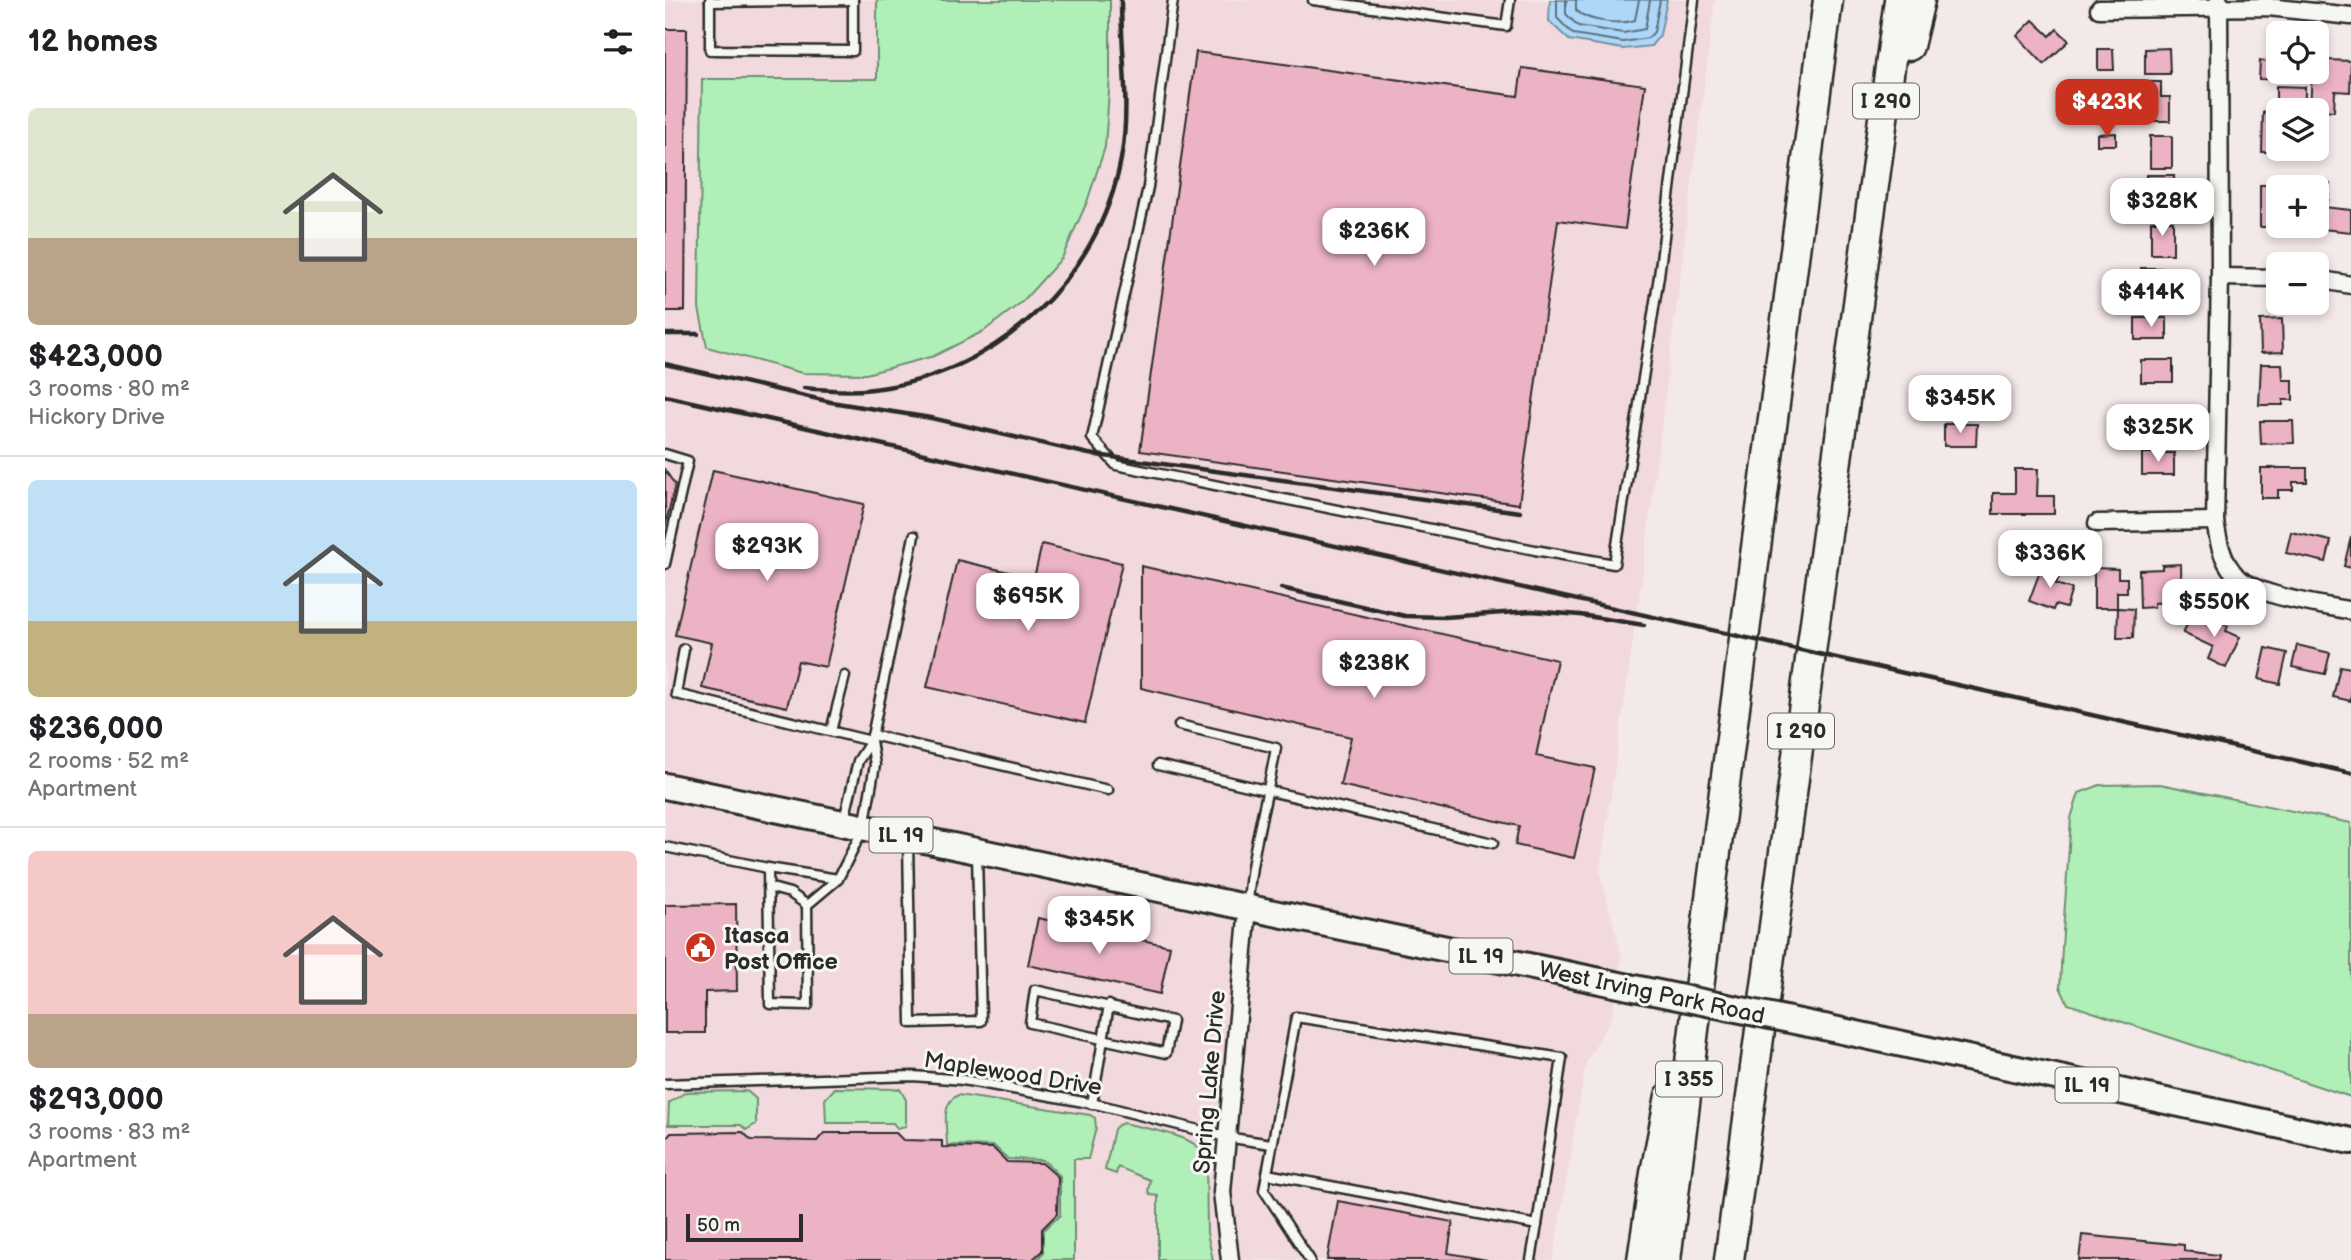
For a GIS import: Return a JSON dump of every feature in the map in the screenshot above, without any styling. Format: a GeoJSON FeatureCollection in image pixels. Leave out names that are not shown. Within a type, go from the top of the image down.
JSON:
{"type":"FeatureCollection","features":[{"type":"Feature","properties":{"kind":"highway","name":"I 290"},"geometry":{"type":"LineString","coordinates":[[1642,1260],[1655,1173],[1710,898],[1828,0]]}},
{"type":"Feature","properties":{"kind":"highway","name":"I 290"},"geometry":{"type":"LineString","coordinates":[[1729,1260],[1899,0]]}},
{"type":"Feature","properties":{"kind":"highway"},"geometry":{"type":"LineString","coordinates":[[1872,202],[1920,0]]}},
{"type":"Feature","properties":{"kind":"highway","name":"I 355"},"geometry":{"type":"LineString","coordinates":[[1666,1260],[1710,898]]}},
{"type":"Feature","properties":{"kind":"main road","name":"West Irving Park Road"},"geometry":{"type":"LineString","coordinates":[[665,786],[1824,1027],[2351,1140]]}},
{"type":"Feature","properties":{"kind":"street"},"geometry":{"type":"LineString","coordinates":[[2219,4],[2220,277],[2215,521],[2222,553],[2234,574],[2243,582],[2257,590],[2351,611]]}},
{"type":"Feature","properties":{"kind":"street"},"geometry":{"type":"LineString","coordinates":[[2099,9],[2219,4],[2351,16]]}},
{"type":"Feature","properties":{"kind":"street"},"geometry":{"type":"LineString","coordinates":[[2220,277],[2266,278]]}},
{"type":"Feature","properties":{"kind":"street"},"geometry":{"type":"LineString","coordinates":[[2329,281],[2351,285]]}},
{"type":"Feature","properties":{"kind":"street"},"geometry":{"type":"LineString","coordinates":[[2097,523],[2215,521]]}},
{"type":"Feature","properties":{"kind":"street","name":"Spring Lake Drive"},"geometry":{"type":"LineString","coordinates":[[1230,1260],[1222,1192],[1248,907]]}},
{"type":"Feature","properties":{"kind":"lane"},"geometry":{"type":"LineString","coordinates":[[853,0],[853,51],[710,50],[710,1],[853,0]]}},
{"type":"Feature","properties":{"kind":"lane"},"geometry":{"type":"LineString","coordinates":[[1173,0],[1148,187],[1092,438],[1116,465],[1614,564],[1659,276],[1694,0]]}},
{"type":"Feature","properties":{"kind":"lane"},"geometry":{"type":"LineString","coordinates":[[1313,0],[1350,2],[1506,26],[1510,0]]}},
{"type":"Feature","properties":{"kind":"lane"},"geometry":{"type":"LineString","coordinates":[[1390,10],[1391,0]]}},
{"type":"Feature","properties":{"kind":"lane"},"geometry":{"type":"LineString","coordinates":[[665,454],[688,461],[665,564]]}},
{"type":"Feature","properties":{"kind":"lane"},"geometry":{"type":"LineString","coordinates":[[854,825],[858,761],[871,738],[914,536]]}},
{"type":"Feature","properties":{"kind":"lane"},"geometry":{"type":"LineString","coordinates":[[684,649],[676,694],[831,732],[871,738],[1108,790]]}},
{"type":"Feature","properties":{"kind":"lane"},"geometry":{"type":"LineString","coordinates":[[831,732],[845,677]]}},
{"type":"Feature","properties":{"kind":"lane"},"geometry":{"type":"LineString","coordinates":[[1179,725],[1276,748],[1269,791],[1251,864],[1248,907]]}},
{"type":"Feature","properties":{"kind":"lane"},"geometry":{"type":"LineString","coordinates":[[807,905],[838,879],[875,765],[871,738]]}},
{"type":"Feature","properties":{"kind":"lane"},"geometry":{"type":"LineString","coordinates":[[1158,765],[1493,843]]}},
{"type":"Feature","properties":{"kind":"lane"},"geometry":{"type":"LineString","coordinates":[[908,836],[911,1023],[981,1021],[977,851]]}},
{"type":"Feature","properties":{"kind":"lane"},"geometry":{"type":"LineString","coordinates":[[665,847],[768,869],[838,879]]}},
{"type":"Feature","properties":{"kind":"lane"},"geometry":{"type":"LineString","coordinates":[[768,869],[770,1004],[808,1006],[807,905]]}},
{"type":"Feature","properties":{"kind":"lane"},"geometry":{"type":"LineString","coordinates":[[768,887],[790,893],[807,905]]}},
{"type":"Feature","properties":{"kind":"lane"},"geometry":{"type":"LineString","coordinates":[[1035,990],[1109,1006],[1172,1021],[1165,1053],[1030,1023],[1035,990]]}},
{"type":"Feature","properties":{"kind":"lane"},"geometry":{"type":"LineString","coordinates":[[1092,1104],[1109,1006]]}},
{"type":"Feature","properties":{"kind":"lane"},"geometry":{"type":"LineString","coordinates":[[1310,1260],[1265,1190],[1296,1017],[1562,1058],[1531,1260]]}},
{"type":"Feature","properties":{"kind":"lane","name":"Maplewood Drive"},"geometry":{"type":"LineString","coordinates":[[665,1084],[913,1076],[963,1080],[1092,1104],[1226,1137],[1272,1144]]}},
{"type":"Feature","properties":{"kind":"lane"},"geometry":{"type":"LineString","coordinates":[[1267,1174],[1537,1225]]}},
{"type":"Feature","properties":{"kind":"shaded area"},"geometry":{"type":"Polygon","coordinates":[[[665,0],[1715,0],[1642,578],[1600,871],[1622,958],[1612,1016],[1586,1063],[1553,1260],[665,1260],[665,0]]]}},
{"type":"Feature","properties":{"kind":"green space"},"geometry":{"type":"Polygon","coordinates":[[[877,0],[1110,0],[1110,76],[1105,147],[1087,202],[1062,258],[1023,301],[984,331],[934,356],[866,374],[802,373],[707,347],[699,308],[702,79],[877,79],[877,0]]]}},
{"type":"Feature","properties":{"kind":"green space"},"geometry":{"type":"Polygon","coordinates":[[[2160,784],[2351,823],[2351,1097],[2068,1004],[2060,987],[2062,947],[2071,818],[2079,793],[2100,785],[2160,784]]]}},
{"type":"Feature","properties":{"kind":"green space"},"geometry":{"type":"Polygon","coordinates":[[[835,1088],[900,1089],[906,1100],[906,1126],[897,1128],[893,1123],[826,1123],[825,1099],[835,1088]]]}},
{"type":"Feature","properties":{"kind":"green space"},"geometry":{"type":"Polygon","coordinates":[[[747,1091],[756,1099],[756,1124],[746,1130],[741,1125],[668,1125],[669,1103],[686,1092],[747,1091]]]}},
{"type":"Feature","properties":{"kind":"green space"},"geometry":{"type":"Polygon","coordinates":[[[958,1095],[1090,1115],[1095,1118],[1096,1128],[1088,1159],[1074,1159],[1074,1260],[1036,1260],[1043,1253],[1043,1231],[1060,1215],[1060,1176],[1043,1160],[1008,1159],[994,1146],[947,1145],[947,1110],[952,1099],[958,1095]]]}},
{"type":"Feature","properties":{"kind":"green space"},"geometry":{"type":"Polygon","coordinates":[[[1124,1123],[1183,1138],[1202,1150],[1206,1158],[1207,1233],[1213,1260],[1158,1260],[1158,1196],[1150,1195],[1148,1191],[1150,1180],[1118,1167],[1116,1174],[1105,1170],[1114,1129],[1124,1123]]]}},
{"type":"Feature","properties":{"kind":"water"},"geometry":{"type":"Polygon","coordinates":[[[1550,0],[1667,0],[1660,35],[1651,46],[1623,49],[1569,40],[1549,21],[1550,0]]]}},
{"type":"Feature","properties":{"kind":"building"},"geometry":{"type":"Polygon","coordinates":[[[2033,20],[2050,36],[2057,29],[2069,41],[2044,64],[2017,36],[2033,20]]]}},
{"type":"Feature","properties":{"kind":"building"},"geometry":{"type":"Polygon","coordinates":[[[665,29],[687,29],[685,311],[665,311],[665,29]]]}},
{"type":"Feature","properties":{"kind":"building"},"geometry":{"type":"Polygon","coordinates":[[[2169,48],[2170,74],[2145,74],[2145,49],[2169,48]]]}},
{"type":"Feature","properties":{"kind":"building"},"geometry":{"type":"Polygon","coordinates":[[[2098,49],[2113,49],[2114,70],[2098,70],[2098,49]]]}},
{"type":"Feature","properties":{"kind":"building"},"geometry":{"type":"Polygon","coordinates":[[[1196,52],[1518,96],[1522,68],[1645,85],[1625,229],[1558,220],[1519,504],[1140,451],[1196,52]]]}},
{"type":"Feature","properties":{"kind":"building"},"geometry":{"type":"Polygon","coordinates":[[[2329,60],[2351,61],[2350,92],[2335,91],[2334,111],[2329,111],[2329,98],[2311,98],[2311,84],[2329,84],[2329,60]]]}},
{"type":"Feature","properties":{"kind":"building"},"geometry":{"type":"Polygon","coordinates":[[[2260,61],[2266,62],[2266,79],[2259,79],[2260,61]]]}},
{"type":"Feature","properties":{"kind":"building"},"geometry":{"type":"Polygon","coordinates":[[[2138,82],[2161,82],[2161,97],[2170,97],[2170,121],[2135,121],[2135,103],[2146,104],[2146,93],[2138,93],[2138,82]]]}},
{"type":"Feature","properties":{"kind":"building"},"geometry":{"type":"Polygon","coordinates":[[[2276,86],[2305,87],[2305,98],[2276,98],[2276,86]]]}},
{"type":"Feature","properties":{"kind":"building"},"geometry":{"type":"Polygon","coordinates":[[[2263,112],[2266,112],[2266,152],[2262,152],[2263,112]]]}},
{"type":"Feature","properties":{"kind":"building"},"geometry":{"type":"Polygon","coordinates":[[[2116,133],[2116,145],[2097,145],[2097,134],[2116,133]]]}},
{"type":"Feature","properties":{"kind":"building"},"geometry":{"type":"Polygon","coordinates":[[[2150,136],[2172,136],[2172,168],[2150,168],[2150,136]]]}},
{"type":"Feature","properties":{"kind":"building"},"geometry":{"type":"Polygon","coordinates":[[[2146,175],[2174,175],[2174,212],[2146,212],[2146,175]]]}},
{"type":"Feature","properties":{"kind":"building"},"geometry":{"type":"Polygon","coordinates":[[[2260,185],[2266,185],[2266,227],[2260,227],[2260,185]]]}},
{"type":"Feature","properties":{"kind":"building"},"geometry":{"type":"Polygon","coordinates":[[[2329,208],[2351,210],[2351,232],[2329,230],[2329,208]]]}},
{"type":"Feature","properties":{"kind":"building"},"geometry":{"type":"Polygon","coordinates":[[[2151,221],[2173,221],[2173,254],[2151,254],[2151,221]]]}},
{"type":"Feature","properties":{"kind":"building"},"geometry":{"type":"Polygon","coordinates":[[[2141,268],[2173,268],[2173,290],[2141,290],[2141,268]]]}},
{"type":"Feature","properties":{"kind":"building"},"geometry":{"type":"Polygon","coordinates":[[[2135,318],[2167,318],[2167,340],[2135,340],[2135,318]]]}},
{"type":"Feature","properties":{"kind":"building"},"geometry":{"type":"Polygon","coordinates":[[[2282,319],[2283,352],[2261,353],[2260,320],[2282,319]]]}},
{"type":"Feature","properties":{"kind":"building"},"geometry":{"type":"Polygon","coordinates":[[[2141,360],[2173,360],[2173,382],[2141,382],[2141,360]]]}},
{"type":"Feature","properties":{"kind":"building"},"geometry":{"type":"Polygon","coordinates":[[[2261,364],[2282,364],[2283,380],[2293,380],[2293,400],[2283,400],[2283,405],[2259,405],[2261,364]]]}},
{"type":"Feature","properties":{"kind":"building"},"geometry":{"type":"Polygon","coordinates":[[[2151,407],[2173,407],[2173,421],[2177,421],[2177,439],[2169,439],[2169,447],[2134,447],[2134,418],[2151,418],[2151,407]]]}},
{"type":"Feature","properties":{"kind":"building"},"geometry":{"type":"Polygon","coordinates":[[[2260,421],[2293,421],[2294,443],[2261,444],[2260,421]]]}},
{"type":"Feature","properties":{"kind":"building"},"geometry":{"type":"Polygon","coordinates":[[[1944,424],[1977,424],[1976,446],[1944,446],[1944,424]]]}},
{"type":"Feature","properties":{"kind":"building"},"geometry":{"type":"Polygon","coordinates":[[[2142,453],[2174,453],[2174,475],[2142,475],[2142,453]]]}},
{"type":"Feature","properties":{"kind":"building"},"geometry":{"type":"Polygon","coordinates":[[[2261,468],[2307,468],[2307,482],[2293,482],[2293,490],[2278,490],[2278,498],[2261,498],[2261,468]]]}},
{"type":"Feature","properties":{"kind":"building"},"geometry":{"type":"Polygon","coordinates":[[[2015,469],[2038,469],[2037,496],[2054,496],[2054,514],[1993,514],[1993,493],[2015,493],[2015,469]]]}},
{"type":"Feature","properties":{"kind":"building"},"geometry":{"type":"Polygon","coordinates":[[[665,470],[675,485],[665,527],[665,470]]]}},
{"type":"Feature","properties":{"kind":"building"},"geometry":{"type":"Polygon","coordinates":[[[713,470],[864,504],[826,667],[798,661],[787,707],[702,688],[712,643],[675,635],[713,470]]]}},
{"type":"Feature","properties":{"kind":"building"},"geometry":{"type":"Polygon","coordinates":[[[2291,532],[2331,541],[2326,562],[2286,553],[2291,532]]]}},
{"type":"Feature","properties":{"kind":"building"},"geometry":{"type":"Polygon","coordinates":[[[2351,537],[2351,568],[2344,566],[2351,537]]]}},
{"type":"Feature","properties":{"kind":"building"},"geometry":{"type":"Polygon","coordinates":[[[1042,544],[1122,563],[1085,723],[927,687],[957,560],[1034,578],[1042,544]]]}},
{"type":"Feature","properties":{"kind":"building"},"geometry":{"type":"Polygon","coordinates":[[[2181,564],[2182,610],[2171,610],[2171,602],[2154,603],[2154,607],[2140,608],[2139,570],[2162,569],[2162,565],[2181,564]]]}},
{"type":"Feature","properties":{"kind":"building"},"geometry":{"type":"Polygon","coordinates":[[[1141,566],[1557,660],[1536,756],[1595,768],[1574,858],[1515,845],[1519,826],[1340,785],[1351,737],[1141,688],[1141,566]]]}},
{"type":"Feature","properties":{"kind":"building"},"geometry":{"type":"Polygon","coordinates":[[[2042,566],[2060,573],[2056,584],[2072,589],[2066,608],[2055,605],[2053,610],[2029,601],[2042,566]]]}},
{"type":"Feature","properties":{"kind":"building"},"geometry":{"type":"Polygon","coordinates":[[[2094,568],[2118,569],[2118,578],[2127,578],[2127,592],[2117,592],[2117,608],[2094,608],[2094,568]]]}},
{"type":"Feature","properties":{"kind":"building"},"geometry":{"type":"Polygon","coordinates":[[[2118,608],[2134,609],[2133,638],[2117,638],[2118,608]]]}},
{"type":"Feature","properties":{"kind":"building"},"geometry":{"type":"Polygon","coordinates":[[[2191,616],[2206,623],[2209,617],[2228,626],[2226,631],[2240,637],[2226,668],[2208,659],[2213,647],[2183,633],[2191,616]]]}},
{"type":"Feature","properties":{"kind":"building"},"geometry":{"type":"Polygon","coordinates":[[[2297,645],[2330,653],[2325,674],[2292,667],[2297,645]]]}},
{"type":"Feature","properties":{"kind":"building"},"geometry":{"type":"Polygon","coordinates":[[[2266,648],[2287,653],[2280,684],[2259,679],[2266,648]]]}},
{"type":"Feature","properties":{"kind":"building"},"geometry":{"type":"Polygon","coordinates":[[[2340,666],[2351,668],[2351,701],[2333,697],[2340,666]]]}},
{"type":"Feature","properties":{"kind":"building","name":"Itasca Post Office"},"geometry":{"type":"Polygon","coordinates":[[[736,904],[737,991],[705,992],[705,1033],[665,1033],[665,905],[736,904]]]}},
{"type":"Feature","properties":{"kind":"building"},"geometry":{"type":"Polygon","coordinates":[[[1038,918],[1170,946],[1160,994],[1028,965],[1038,918]]]}},
{"type":"Feature","properties":{"kind":"building"},"geometry":{"type":"Polygon","coordinates":[[[743,1132],[751,1140],[817,1141],[824,1133],[896,1133],[903,1140],[942,1141],[942,1147],[993,1148],[1007,1162],[1042,1163],[1058,1177],[1057,1214],[1042,1229],[1042,1251],[1032,1260],[665,1260],[665,1140],[671,1133],[743,1132]]]}},
{"type":"Feature","properties":{"kind":"building"},"geometry":{"type":"Polygon","coordinates":[[[1338,1201],[1453,1222],[1448,1253],[1487,1260],[1327,1260],[1338,1201]]]}},
{"type":"Feature","properties":{"kind":"building"},"geometry":{"type":"Polygon","coordinates":[[[2082,1235],[2184,1245],[2184,1251],[2219,1255],[2218,1260],[2079,1260],[2082,1235]]]}},
{"type":"Feature","properties":{"kind":"railway"},"geometry":{"type":"LineString","coordinates":[[804,388],[847,391],[873,389],[918,380],[960,364],[999,342],[1035,314],[1065,281],[1090,244],[1109,203],[1121,159],[1125,119],[1121,0]]}},
{"type":"Feature","properties":{"kind":"railway"},"geometry":{"type":"LineString","coordinates":[[665,334],[698,334]]}},
{"type":"Feature","properties":{"kind":"railway"},"geometry":{"type":"LineString","coordinates":[[665,364],[831,402],[931,418],[1089,454],[1520,512]]}},
{"type":"Feature","properties":{"kind":"railway"},"geometry":{"type":"LineString","coordinates":[[665,396],[2351,773]]}},
{"type":"Feature","properties":{"kind":"railway"},"geometry":{"type":"LineString","coordinates":[[1281,588],[1405,616],[1445,617],[1532,611],[1644,625]]}},
{"type":"Feature","properties":{"kind":"place","name":"Itasca Post Office"},"geometry":{"type":"Point","coordinates":[701,948]}}]}
